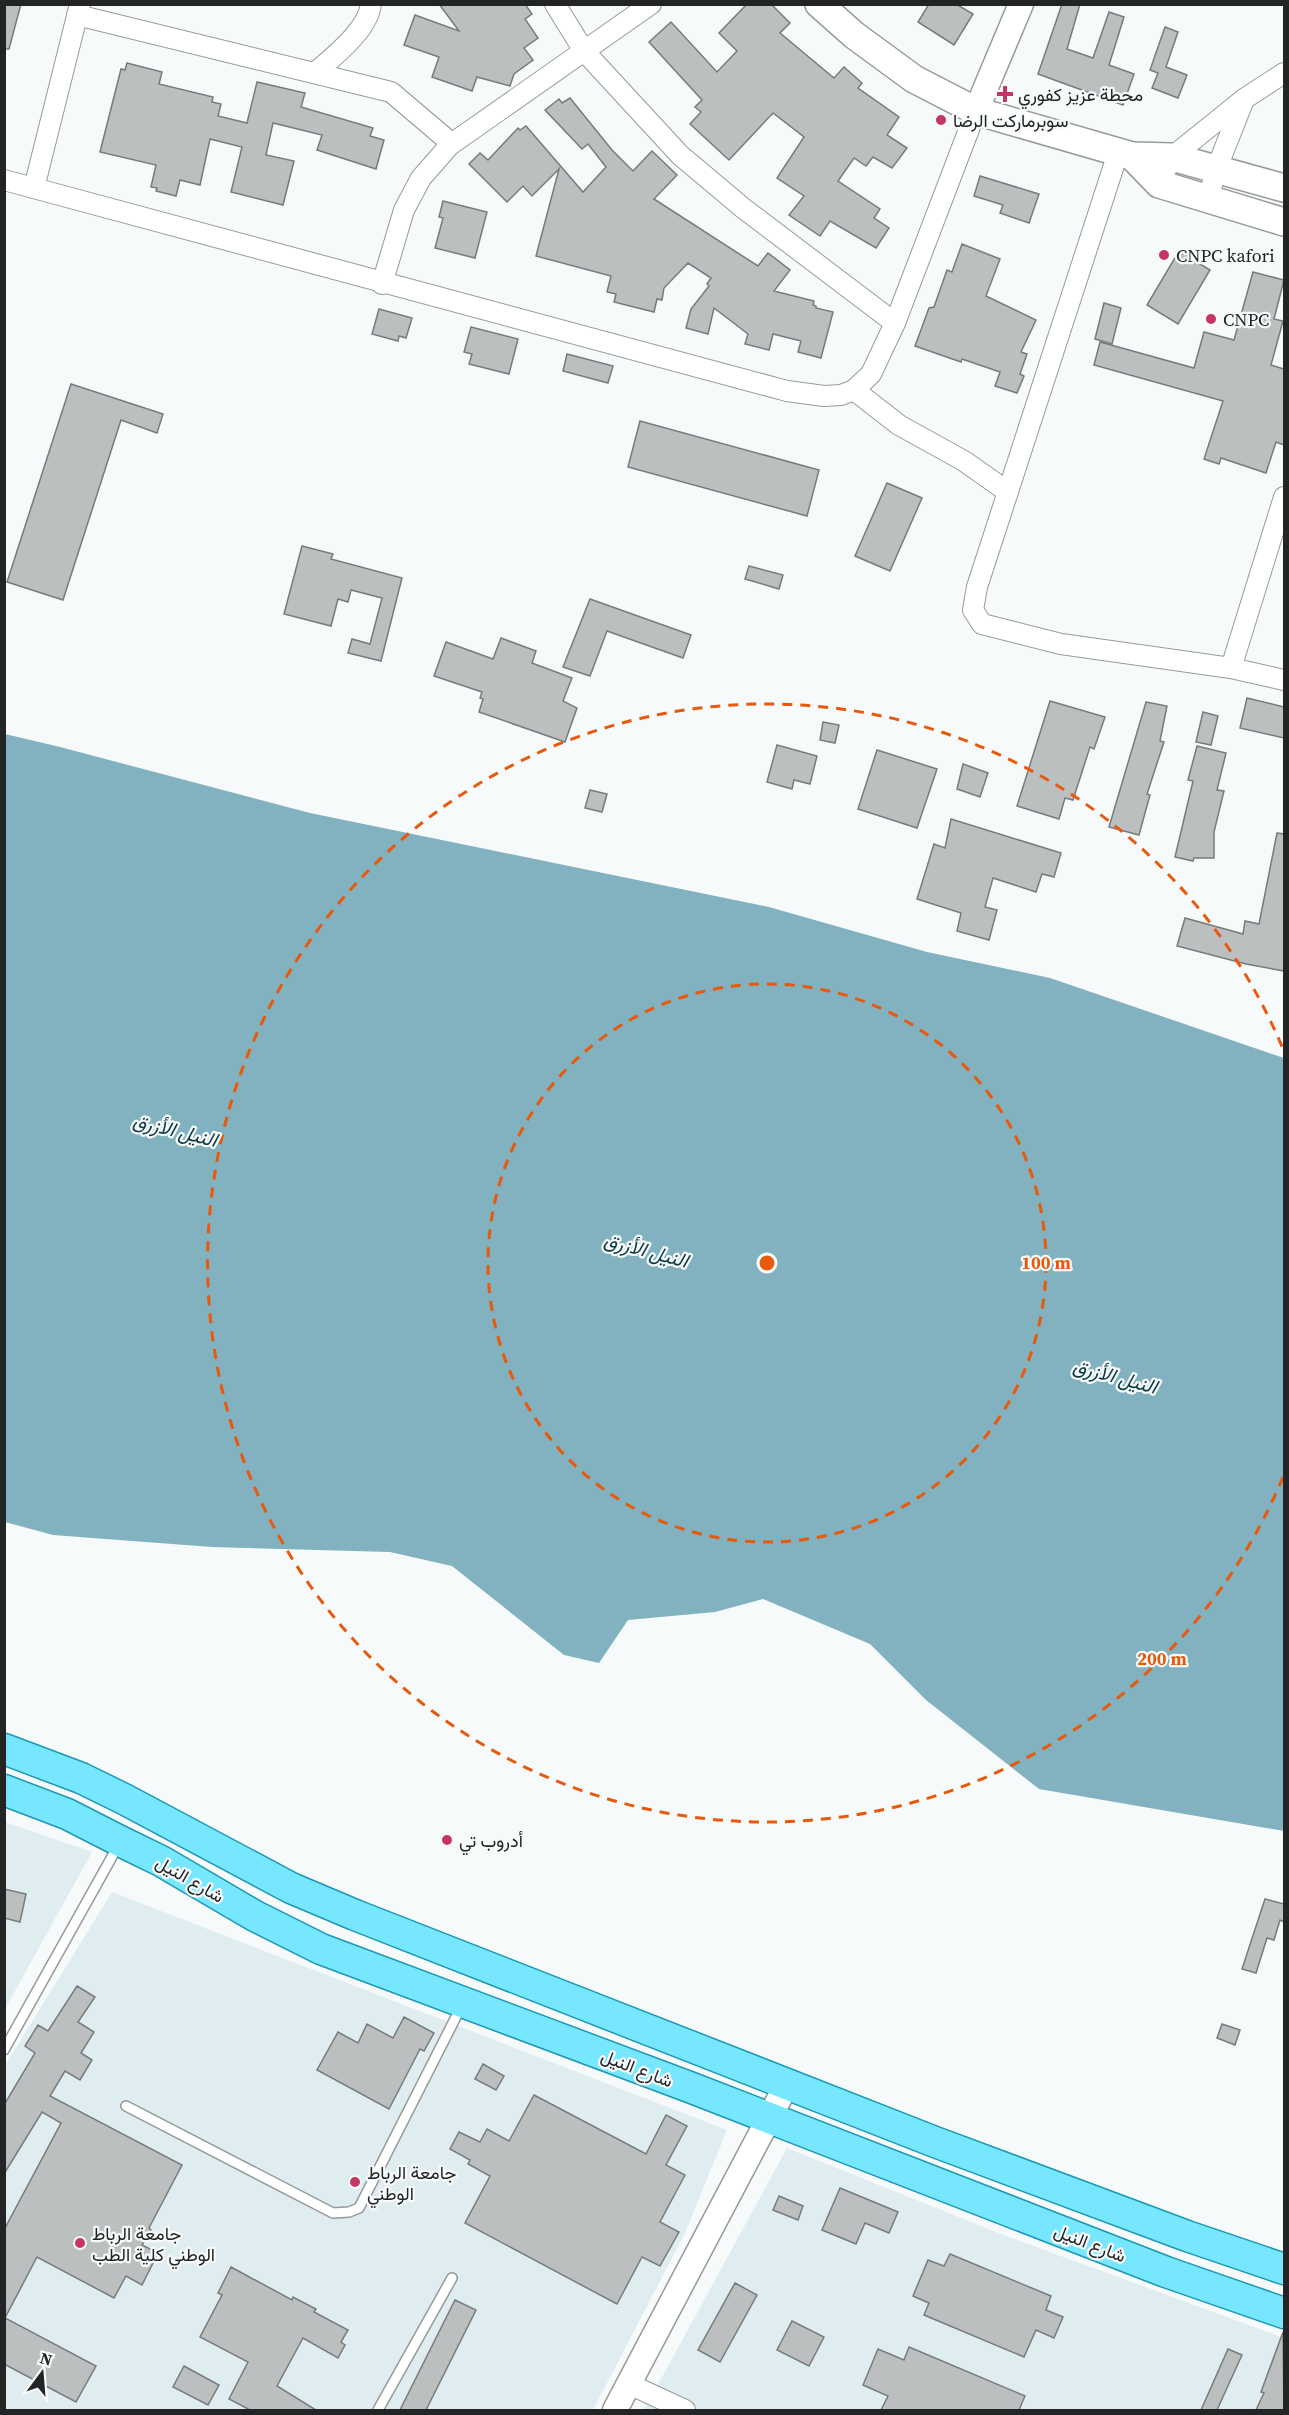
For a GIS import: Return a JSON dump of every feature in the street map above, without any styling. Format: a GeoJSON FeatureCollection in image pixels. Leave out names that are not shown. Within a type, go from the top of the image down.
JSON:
{"type":"FeatureCollection","features":[{"type":"Feature","properties":{"kind":"main road"},"geometry":{"type":"LineString","coordinates":[[819,4],[854,35],[914,79],[976,111],[1057,133],[1125,155],[1172,157],[1284,188]]}},
{"type":"Feature","properties":{"kind":"main road"},"geometry":{"type":"LineString","coordinates":[[1125,155],[1159,184],[1208,201],[1284,222]]}},
{"type":"Feature","properties":{"kind":"main road"},"geometry":{"type":"LineString","coordinates":[[4,1749],[81,1778],[291,1888],[474,1963],[1077,2195],[1284,2269]]}},
{"type":"Feature","properties":{"kind":"main road","name":"شارع النيل"},"geometry":{"type":"LineString","coordinates":[[4,1790],[67,1814],[160,1861],[255,1916],[321,1948],[1166,2272],[1284,2313]]}},
{"type":"Feature","properties":{"kind":"street"},"geometry":{"type":"LineString","coordinates":[[316,72],[352,38],[370,12],[371,4]]}},
{"type":"Feature","properties":{"kind":"street"},"geometry":{"type":"LineString","coordinates":[[555,4],[584,51],[680,155],[743,208],[895,323]]}},
{"type":"Feature","properties":{"kind":"street"},"geometry":{"type":"LineString","coordinates":[[382,284],[404,210],[421,178],[450,145],[651,4]]}},
{"type":"Feature","properties":{"kind":"street"},"geometry":{"type":"LineString","coordinates":[[4,180],[382,284],[787,391],[824,396],[842,395],[854,390],[871,374],[895,323],[976,111],[1021,4]]}},
{"type":"Feature","properties":{"kind":"street"},"geometry":{"type":"LineString","coordinates":[[34,188],[78,10],[391,92],[444,137],[450,145]]}},
{"type":"Feature","properties":{"kind":"street"},"geometry":{"type":"LineString","coordinates":[[1159,184],[1172,157],[1244,99],[1284,73]]}},
{"type":"Feature","properties":{"kind":"street"},"geometry":{"type":"LineString","coordinates":[[1208,201],[1216,170],[1244,99]]}},
{"type":"Feature","properties":{"kind":"street"},"geometry":{"type":"LineString","coordinates":[[1125,155],[1008,492],[977,587],[973,609],[982,624],[1061,644],[1231,668],[1284,680]]}},
{"type":"Feature","properties":{"kind":"street"},"geometry":{"type":"LineString","coordinates":[[854,390],[899,425],[964,461],[1008,492]]}},
{"type":"Feature","properties":{"kind":"street"},"geometry":{"type":"LineString","coordinates":[[1231,668],[1284,497]]}},
{"type":"Feature","properties":{"kind":"street"},"geometry":{"type":"LineString","coordinates":[[615,2410],[787,2084]]}},
{"type":"Feature","properties":{"kind":"street"},"geometry":{"type":"LineString","coordinates":[[628,2384],[685,2410]]}},
{"type":"Feature","properties":{"kind":"lane"},"geometry":{"type":"LineString","coordinates":[[4,2050],[120,1841]]}},
{"type":"Feature","properties":{"kind":"lane"},"geometry":{"type":"LineString","coordinates":[[126,2106],[333,2213],[349,2212],[359,2208],[464,2002]]}},
{"type":"Feature","properties":{"kind":"lane"},"geometry":{"type":"LineString","coordinates":[[378,2410],[452,2278]]}},
{"type":"Feature","properties":{"kind":"shaded area"},"geometry":{"type":"Polygon","coordinates":[[[5,1822],[92,1852],[5,2009],[5,1822]]]}},
{"type":"Feature","properties":{"kind":"shaded area","name":"جامعة الرباط الوطني"},"geometry":{"type":"Polygon","coordinates":[[[112,1892],[727,2130],[685,2233],[593,2410],[5,2410],[4,2067],[112,1892]]]}},
{"type":"Feature","properties":{"kind":"shaded area"},"geometry":{"type":"Polygon","coordinates":[[[787,2148],[1001,2234],[1284,2338],[1284,2410],[644,2410],[787,2148]]]}},
{"type":"Feature","properties":{"kind":"water","name":"النيل الأزرق"},"geometry":{"type":"Polygon","coordinates":[[[5,734],[310,813],[769,907],[927,952],[1050,978],[1284,1058],[1284,1831],[1039,1789],[926,1700],[870,1644],[763,1599],[715,1612],[628,1620],[599,1663],[564,1655],[452,1566],[390,1552],[212,1547],[53,1535],[5,1522],[5,734]]]}},
{"type":"Feature","properties":{"kind":"building"},"geometry":{"type":"Polygon","coordinates":[[[4,4],[21,4],[9,49],[4,49],[4,4]]]}},
{"type":"Feature","properties":{"kind":"building"},"geometry":{"type":"Polygon","coordinates":[[[439,4],[525,4],[532,14],[525,19],[538,38],[524,48],[533,60],[514,74],[510,86],[477,77],[472,91],[432,77],[439,57],[404,45],[415,15],[459,31],[439,4]]]}},
{"type":"Feature","properties":{"kind":"building"},"geometry":{"type":"Polygon","coordinates":[[[747,4],[771,4],[790,23],[780,33],[834,78],[844,67],[862,83],[858,88],[899,117],[887,135],[907,148],[892,168],[873,157],[866,166],[854,158],[838,181],[880,209],[874,218],[889,228],[876,248],[830,221],[820,236],[789,215],[804,196],[777,178],[804,137],[773,113],[729,160],[690,124],[701,112],[695,107],[702,100],[649,42],[671,22],[717,72],[737,51],[719,33],[747,4]]]}},
{"type":"Feature","properties":{"kind":"building"},"geometry":{"type":"Polygon","coordinates":[[[929,4],[956,4],[973,14],[954,45],[918,22],[929,4]]]}},
{"type":"Feature","properties":{"kind":"building"},"geometry":{"type":"Polygon","coordinates":[[[1062,4],[1080,4],[1067,49],[1093,58],[1109,12],[1124,17],[1109,65],[1134,74],[1123,105],[1038,74],[1062,4]]]}},
{"type":"Feature","properties":{"kind":"building"},"geometry":{"type":"Polygon","coordinates":[[[1165,27],[1178,32],[1166,67],[1187,75],[1178,98],[1152,88],[1158,73],[1150,70],[1165,27]]]}},
{"type":"Feature","properties":{"kind":"building"},"geometry":{"type":"Polygon","coordinates":[[[127,63],[162,72],[159,84],[213,97],[212,102],[221,104],[218,116],[247,123],[257,82],[305,93],[301,107],[373,128],[370,136],[384,140],[376,169],[317,150],[322,135],[273,123],[266,155],[294,161],[283,205],[231,192],[242,147],[210,139],[200,185],[180,180],[176,196],[156,191],[157,188],[151,187],[156,165],[100,152],[121,69],[125,70],[127,63]]]}},
{"type":"Feature","properties":{"kind":"building"},"geometry":{"type":"Polygon","coordinates":[[[570,98],[612,150],[633,171],[652,151],[677,175],[654,199],[758,266],[768,253],[790,270],[774,291],[814,301],[813,305],[816,308],[833,312],[821,358],[798,352],[801,341],[773,334],[769,350],[745,344],[748,334],[714,308],[708,334],[686,328],[691,309],[709,286],[707,284],[711,278],[688,263],[664,288],[662,300],[657,299],[654,312],[614,302],[616,294],[607,292],[611,276],[536,256],[559,169],[532,196],[523,186],[507,202],[469,164],[480,153],[488,160],[518,128],[520,130],[526,126],[583,192],[606,167],[588,144],[582,149],[545,110],[559,99],[562,103],[570,98]]]}},
{"type":"Feature","properties":{"kind":"building"},"geometry":{"type":"Polygon","coordinates":[[[980,176],[1039,194],[1029,223],[1000,213],[1003,205],[974,196],[980,176]]]}},
{"type":"Feature","properties":{"kind":"building"},"geometry":{"type":"Polygon","coordinates":[[[443,201],[487,212],[475,258],[435,248],[443,218],[439,217],[443,201]]]}},
{"type":"Feature","properties":{"kind":"building"},"geometry":{"type":"Polygon","coordinates":[[[962,244],[1000,259],[986,296],[1036,320],[1021,352],[1027,354],[1020,374],[1024,376],[1017,393],[995,386],[1000,372],[962,359],[961,362],[915,346],[929,308],[934,307],[947,270],[952,272],[962,244]]]}},
{"type":"Feature","properties":{"kind":"building"},"geometry":{"type":"Polygon","coordinates":[[[1179,251],[1210,270],[1178,324],[1147,305],[1179,251]]]}},
{"type":"Feature","properties":{"kind":"building"},"geometry":{"type":"Polygon","coordinates":[[[1253,272],[1284,280],[1274,319],[1283,321],[1271,365],[1284,369],[1284,445],[1276,442],[1266,473],[1221,458],[1219,464],[1204,459],[1223,401],[1094,365],[1100,342],[1194,368],[1204,332],[1234,340],[1253,272]]]}},
{"type":"Feature","properties":{"kind":"building"},"geometry":{"type":"Polygon","coordinates":[[[1104,303],[1121,308],[1112,344],[1095,339],[1104,303]]]}},
{"type":"Feature","properties":{"kind":"building"},"geometry":{"type":"Polygon","coordinates":[[[379,309],[412,318],[406,338],[399,336],[398,341],[372,334],[379,309]]]}},
{"type":"Feature","properties":{"kind":"building"},"geometry":{"type":"Polygon","coordinates":[[[471,327],[518,339],[509,374],[469,364],[472,354],[464,352],[471,327]]]}},
{"type":"Feature","properties":{"kind":"building"},"geometry":{"type":"Polygon","coordinates":[[[567,354],[613,366],[608,383],[563,371],[567,354]]]}},
{"type":"Feature","properties":{"kind":"building"},"geometry":{"type":"Polygon","coordinates":[[[71,384],[163,414],[157,433],[121,420],[63,600],[7,582],[71,384]]]}},
{"type":"Feature","properties":{"kind":"building"},"geometry":{"type":"Polygon","coordinates":[[[640,421],[819,470],[807,516],[628,467],[640,421]]]}},
{"type":"Feature","properties":{"kind":"building"},"geometry":{"type":"Polygon","coordinates":[[[887,483],[922,498],[890,571],[855,556],[887,483]]]}},
{"type":"Feature","properties":{"kind":"building"},"geometry":{"type":"Polygon","coordinates":[[[302,546],[333,554],[331,559],[402,578],[381,661],[348,653],[352,639],[370,644],[382,598],[351,590],[348,602],[338,599],[331,626],[284,614],[302,546]]]}},
{"type":"Feature","properties":{"kind":"building"},"geometry":{"type":"Polygon","coordinates":[[[749,566],[783,575],[779,589],[745,579],[749,566]]]}},
{"type":"Feature","properties":{"kind":"building"},"geometry":{"type":"Polygon","coordinates":[[[590,599],[691,635],[683,658],[607,631],[590,676],[563,667],[590,599]]]}},
{"type":"Feature","properties":{"kind":"building"},"geometry":{"type":"Polygon","coordinates":[[[501,638],[536,651],[532,663],[572,678],[563,701],[577,708],[565,742],[479,712],[483,699],[480,698],[482,692],[434,676],[446,642],[493,659],[501,638]]]}},
{"type":"Feature","properties":{"kind":"building"},"geometry":{"type":"Polygon","coordinates":[[[1247,698],[1284,707],[1284,738],[1240,728],[1247,698]]]}},
{"type":"Feature","properties":{"kind":"building"},"geometry":{"type":"Polygon","coordinates":[[[1050,701],[1105,717],[1094,749],[1090,747],[1073,800],[1065,798],[1059,819],[1017,806],[1050,701]]]}},
{"type":"Feature","properties":{"kind":"building"},"geometry":{"type":"Polygon","coordinates":[[[1146,702],[1167,706],[1160,741],[1164,742],[1147,794],[1150,795],[1139,835],[1109,827],[1146,702]]]}},
{"type":"Feature","properties":{"kind":"building"},"geometry":{"type":"Polygon","coordinates":[[[1203,712],[1218,716],[1211,745],[1196,742],[1203,712]]]}},
{"type":"Feature","properties":{"kind":"building"},"geometry":{"type":"Polygon","coordinates":[[[823,722],[839,725],[835,743],[820,740],[823,722]]]}},
{"type":"Feature","properties":{"kind":"building"},"geometry":{"type":"Polygon","coordinates":[[[777,745],[817,756],[810,784],[794,780],[792,789],[767,782],[777,745]]]}},
{"type":"Feature","properties":{"kind":"building"},"geometry":{"type":"Polygon","coordinates":[[[1197,746],[1226,753],[1217,790],[1224,791],[1214,832],[1214,858],[1194,858],[1193,861],[1175,857],[1193,781],[1188,780],[1197,746]]]}},
{"type":"Feature","properties":{"kind":"building"},"geometry":{"type":"Polygon","coordinates":[[[877,750],[937,769],[917,828],[858,809],[877,750]]]}},
{"type":"Feature","properties":{"kind":"building"},"geometry":{"type":"Polygon","coordinates":[[[963,764],[988,773],[980,797],[957,789],[963,764]]]}},
{"type":"Feature","properties":{"kind":"building"},"geometry":{"type":"Polygon","coordinates":[[[590,790],[607,794],[602,812],[585,808],[590,790]]]}},
{"type":"Feature","properties":{"kind":"building"},"geometry":{"type":"Polygon","coordinates":[[[951,819],[1061,853],[1054,877],[1042,874],[1036,892],[993,878],[985,907],[997,910],[989,940],[957,931],[961,913],[917,899],[934,844],[945,848],[951,819]]]}},
{"type":"Feature","properties":{"kind":"building"},"geometry":{"type":"Polygon","coordinates":[[[1277,833],[1284,834],[1284,971],[1246,964],[1177,946],[1185,918],[1243,934],[1245,921],[1259,924],[1277,833]]]}},
{"type":"Feature","properties":{"kind":"building"},"geometry":{"type":"Polygon","coordinates":[[[4,1889],[26,1894],[20,1922],[4,1918],[4,1889]]]}},
{"type":"Feature","properties":{"kind":"building"},"geometry":{"type":"Polygon","coordinates":[[[1265,1899],[1284,1904],[1284,1922],[1280,1920],[1274,1940],[1267,1938],[1256,1973],[1242,1969],[1265,1899]]]}},
{"type":"Feature","properties":{"kind":"building"},"geometry":{"type":"Polygon","coordinates":[[[77,1986],[95,1997],[78,2022],[94,2032],[81,2053],[92,2060],[80,2080],[65,2071],[50,2096],[182,2165],[142,2245],[158,2253],[142,2285],[126,2276],[114,2298],[37,2257],[5,2318],[96,2366],[76,2402],[4,2364],[4,2230],[61,2123],[42,2112],[4,2174],[4,2105],[35,2053],[25,2046],[38,2025],[48,2031],[77,1986]]]}},
{"type":"Feature","properties":{"kind":"building"},"geometry":{"type":"Polygon","coordinates":[[[404,2017],[434,2033],[424,2051],[420,2049],[389,2109],[317,2070],[338,2032],[358,2043],[367,2024],[393,2038],[404,2017]]]}},
{"type":"Feature","properties":{"kind":"building"},"geometry":{"type":"Polygon","coordinates":[[[1222,2024],[1240,2030],[1235,2045],[1217,2038],[1222,2024]]]}},
{"type":"Feature","properties":{"kind":"building"},"geometry":{"type":"Polygon","coordinates":[[[483,2064],[504,2076],[496,2090],[475,2079],[483,2064]]]}},
{"type":"Feature","properties":{"kind":"building"},"geometry":{"type":"Polygon","coordinates":[[[534,2095],[646,2154],[666,2115],[687,2126],[666,2165],[685,2175],[660,2222],[679,2232],[660,2266],[642,2257],[617,2304],[465,2223],[490,2176],[468,2164],[470,2160],[450,2149],[459,2132],[480,2142],[487,2129],[509,2141],[534,2095]]]}},
{"type":"Feature","properties":{"kind":"building"},"geometry":{"type":"Polygon","coordinates":[[[840,2188],[898,2212],[889,2233],[865,2223],[856,2244],[822,2230],[840,2188]]]}},
{"type":"Feature","properties":{"kind":"building"},"geometry":{"type":"Polygon","coordinates":[[[779,2196],[803,2206],[798,2220],[773,2210],[779,2196]]]}},
{"type":"Feature","properties":{"kind":"building"},"geometry":{"type":"Polygon","coordinates":[[[950,2254],[1051,2296],[1046,2310],[1063,2317],[1054,2338],[1036,2330],[1024,2357],[924,2315],[929,2303],[913,2296],[928,2260],[944,2266],[950,2254]]]}},
{"type":"Feature","properties":{"kind":"building"},"geometry":{"type":"Polygon","coordinates":[[[231,2267],[292,2300],[293,2297],[316,2309],[314,2312],[348,2330],[341,2342],[345,2345],[338,2358],[303,2338],[277,2386],[316,2410],[250,2410],[229,2399],[248,2362],[200,2337],[222,2295],[218,2293],[231,2267]]]}},
{"type":"Feature","properties":{"kind":"building"},"geometry":{"type":"Polygon","coordinates":[[[735,2283],[757,2295],[720,2362],[698,2350],[735,2283]]]}},
{"type":"Feature","properties":{"kind":"building"},"geometry":{"type":"Polygon","coordinates":[[[455,2300],[476,2310],[426,2410],[400,2410],[455,2300]]]}},
{"type":"Feature","properties":{"kind":"building"},"geometry":{"type":"Polygon","coordinates":[[[792,2321],[824,2337],[809,2366],[777,2350],[792,2321]]]}},
{"type":"Feature","properties":{"kind":"building"},"geometry":{"type":"Polygon","coordinates":[[[1283,2332],[1284,2410],[1256,2410],[1264,2393],[1261,2392],[1283,2332]]]}},
{"type":"Feature","properties":{"kind":"building"},"geometry":{"type":"Polygon","coordinates":[[[909,2347],[1025,2396],[1019,2410],[881,2410],[888,2396],[863,2385],[878,2349],[904,2360],[909,2347]]]}},
{"type":"Feature","properties":{"kind":"building"},"geometry":{"type":"Polygon","coordinates":[[[1228,2349],[1242,2355],[1217,2410],[1201,2410],[1228,2349]]]}},
{"type":"Feature","properties":{"kind":"building"},"geometry":{"type":"Polygon","coordinates":[[[184,2366],[219,2385],[208,2405],[173,2387],[184,2366]]]}},
{"type":"Feature","properties":{"kind":"place","name":"محطة عزيز كفوري"},"geometry":{"type":"Point","coordinates":[1005,94]}},
{"type":"Feature","properties":{"kind":"place","name":"سوبرماركت الرضا"},"geometry":{"type":"Point","coordinates":[941,120]}},
{"type":"Feature","properties":{"kind":"place","name":"CNPC kafori"},"geometry":{"type":"Point","coordinates":[1164,255]}},
{"type":"Feature","properties":{"kind":"place","name":"CNPC"},"geometry":{"type":"Point","coordinates":[1211,319]}},
{"type":"Feature","properties":{"kind":"place","name":"أدروب تي"},"geometry":{"type":"Point","coordinates":[447,1840]}},
{"type":"Feature","properties":{"kind":"place","name":"جامعة الرباط الوطني"},"geometry":{"type":"Point","coordinates":[355,2182]}},
{"type":"Feature","properties":{"kind":"place","name":"جامعة الرباط الوطني كلية الطب"},"geometry":{"type":"Point","coordinates":[80,2243]}}]}
